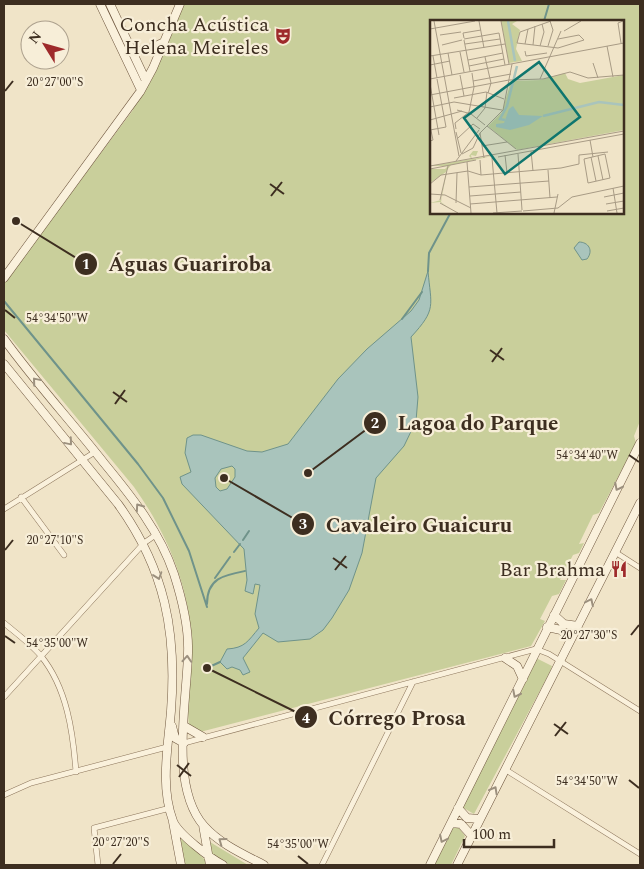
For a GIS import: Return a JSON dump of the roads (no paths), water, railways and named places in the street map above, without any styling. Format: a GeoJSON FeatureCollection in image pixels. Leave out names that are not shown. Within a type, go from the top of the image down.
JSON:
{"type":"FeatureCollection","features":[{"type":"Feature","properties":{"kind":"main road"},"geometry":{"type":"LineString","coordinates":[[100,4],[141,90]]}},
{"type":"Feature","properties":{"kind":"main road"},"geometry":{"type":"LineString","coordinates":[[110,4],[146,81]]}},
{"type":"Feature","properties":{"kind":"main road"},"geometry":{"type":"LineString","coordinates":[[4,278],[141,90],[180,4]]}},
{"type":"Feature","properties":{"kind":"main road"},"geometry":{"type":"LineString","coordinates":[[132,51],[146,50],[164,42]]}},
{"type":"Feature","properties":{"kind":"main road"},"geometry":{"type":"LineString","coordinates":[[4,339],[139,506],[156,534],[174,573],[184,615],[188,652],[184,726],[185,787],[195,813],[203,826],[222,842],[264,865]]}},
{"type":"Feature","properties":{"kind":"main road"},"geometry":{"type":"LineString","coordinates":[[4,364],[123,510],[144,542],[160,580],[166,602],[172,648],[173,675],[166,779],[181,865]]}},
{"type":"Feature","properties":{"kind":"main road"},"geometry":{"type":"LineString","coordinates":[[430,865],[640,443]]}},
{"type":"Feature","properties":{"kind":"main road"},"geometry":{"type":"LineString","coordinates":[[457,865],[640,503]]}},
{"type":"Feature","properties":{"kind":"main road"},"geometry":{"type":"LineString","coordinates":[[554,615],[564,624],[578,626]]}},
{"type":"Feature","properties":{"kind":"main road"},"geometry":{"type":"LineString","coordinates":[[547,627],[561,630],[571,639]]}},
{"type":"Feature","properties":{"kind":"main road"},"geometry":{"type":"LineString","coordinates":[[505,658],[517,666],[523,678]]}},
{"type":"Feature","properties":{"kind":"main road"},"geometry":{"type":"LineString","coordinates":[[173,675],[185,691]]}},
{"type":"Feature","properties":{"kind":"main road"},"geometry":{"type":"LineString","coordinates":[[171,711],[175,738],[184,743]]}},
{"type":"Feature","properties":{"kind":"main road"},"geometry":{"type":"LineString","coordinates":[[184,726],[203,737]]}},
{"type":"Feature","properties":{"kind":"main road"},"geometry":{"type":"LineString","coordinates":[[458,808],[467,818],[479,819]]}},
{"type":"Feature","properties":{"kind":"main road"},"geometry":{"type":"LineString","coordinates":[[173,822],[208,856],[223,865]]}},
{"type":"Feature","properties":{"kind":"main road"},"geometry":{"type":"LineString","coordinates":[[451,823],[461,824],[471,835]]}},
{"type":"Feature","properties":{"kind":"main road"},"geometry":{"type":"LineString","coordinates":[[203,826],[210,865]]}},
{"type":"Feature","properties":{"kind":"street"},"geometry":{"type":"LineString","coordinates":[[4,507],[95,452]]}},
{"type":"Feature","properties":{"kind":"street"},"geometry":{"type":"LineString","coordinates":[[21,497],[64,555]]}},
{"type":"Feature","properties":{"kind":"street"},"geometry":{"type":"LineString","coordinates":[[4,698],[144,542],[156,534]]}},
{"type":"Feature","properties":{"kind":"street"},"geometry":{"type":"LineString","coordinates":[[615,552],[640,568]]}},
{"type":"Feature","properties":{"kind":"street"},"geometry":{"type":"LineString","coordinates":[[4,623],[41,656],[65,702],[70,722],[76,772]]}},
{"type":"Feature","properties":{"kind":"street"},"geometry":{"type":"LineString","coordinates":[[184,743],[536,649],[560,661],[640,712]]}},
{"type":"Feature","properties":{"kind":"street"},"geometry":{"type":"LineString","coordinates":[[322,865],[413,682]]}},
{"type":"Feature","properties":{"kind":"street"},"geometry":{"type":"LineString","coordinates":[[4,795],[31,783],[167,747]]}},
{"type":"Feature","properties":{"kind":"street"},"geometry":{"type":"LineString","coordinates":[[506,770],[640,854]]}},
{"type":"Feature","properties":{"kind":"street"},"geometry":{"type":"LineString","coordinates":[[98,865],[94,828],[170,808]]}},
{"type":"Feature","properties":{"kind":"water"},"geometry":{"type":"Polygon","coordinates":[[[579,242],[585,243],[589,247],[590,253],[587,259],[582,260],[574,248],[579,242]]]}},
{"type":"Feature","properties":{"kind":"water"},"geometry":{"type":"Polygon","coordinates":[[[428,271],[431,300],[429,313],[411,337],[418,397],[416,421],[404,446],[376,478],[362,553],[349,590],[323,630],[310,639],[278,642],[263,633],[243,658],[250,672],[243,675],[240,670],[232,667],[227,669],[220,662],[227,649],[242,645],[259,628],[255,614],[260,585],[255,584],[253,594],[245,591],[247,580],[244,549],[182,484],[180,477],[191,472],[185,453],[187,438],[193,435],[201,435],[247,451],[262,452],[288,444],[338,379],[367,349],[411,311],[419,300],[428,271]],[[232,466],[221,469],[215,478],[216,487],[220,491],[227,489],[235,477],[235,469],[232,466]]]}},
{"type":"Feature","properties":{"kind":"waterway"},"geometry":{"type":"LineString","coordinates":[[544,20],[549,4]]}},
{"type":"Feature","properties":{"kind":"waterway"},"geometry":{"type":"LineString","coordinates":[[428,271],[429,253],[450,214]]}},
{"type":"Feature","properties":{"kind":"waterway"},"geometry":{"type":"LineString","coordinates":[[402,319],[422,292]]}},
{"type":"Feature","properties":{"kind":"waterway"},"geometry":{"type":"LineString","coordinates":[[4,301],[138,464],[163,498],[189,551],[207,607]]}},
{"type":"Feature","properties":{"kind":"waterway"},"geometry":{"type":"LineString","coordinates":[[243,540],[249,531]]}},
{"type":"Feature","properties":{"kind":"waterway"},"geometry":{"type":"LineString","coordinates":[[234,552],[240,544]]}},
{"type":"Feature","properties":{"kind":"waterway"},"geometry":{"type":"LineString","coordinates":[[215,578],[230,557]]}},
{"type":"Feature","properties":{"kind":"waterway"},"geometry":{"type":"LineString","coordinates":[[207,604],[208,595],[213,583],[224,576],[245,571]]}},
{"type":"Feature","properties":{"kind":"waterway"},"geometry":{"type":"LineString","coordinates":[[207,668],[220,662]]}},
{"type":"Feature","properties":{"kind":"place","name":"Concha Acústica Helena Meireles"},"geometry":{"type":"Point","coordinates":[283,36]}},
{"type":"Feature","properties":{"kind":"place","name":"Águas Guariroba"},"geometry":{"type":"Point","coordinates":[16,221]}},
{"type":"Feature","properties":{"kind":"place","name":"Lagoa do Parque"},"geometry":{"type":"Point","coordinates":[308,473]}},
{"type":"Feature","properties":{"kind":"place","name":"Cavaleiro Guaicuru"},"geometry":{"type":"Point","coordinates":[224,478]}},
{"type":"Feature","properties":{"kind":"place","name":"Bar Brahma"},"geometry":{"type":"Point","coordinates":[619,569]}},
{"type":"Feature","properties":{"kind":"place","name":"Córrego Prosa"},"geometry":{"type":"Point","coordinates":[207,668]}}]}
